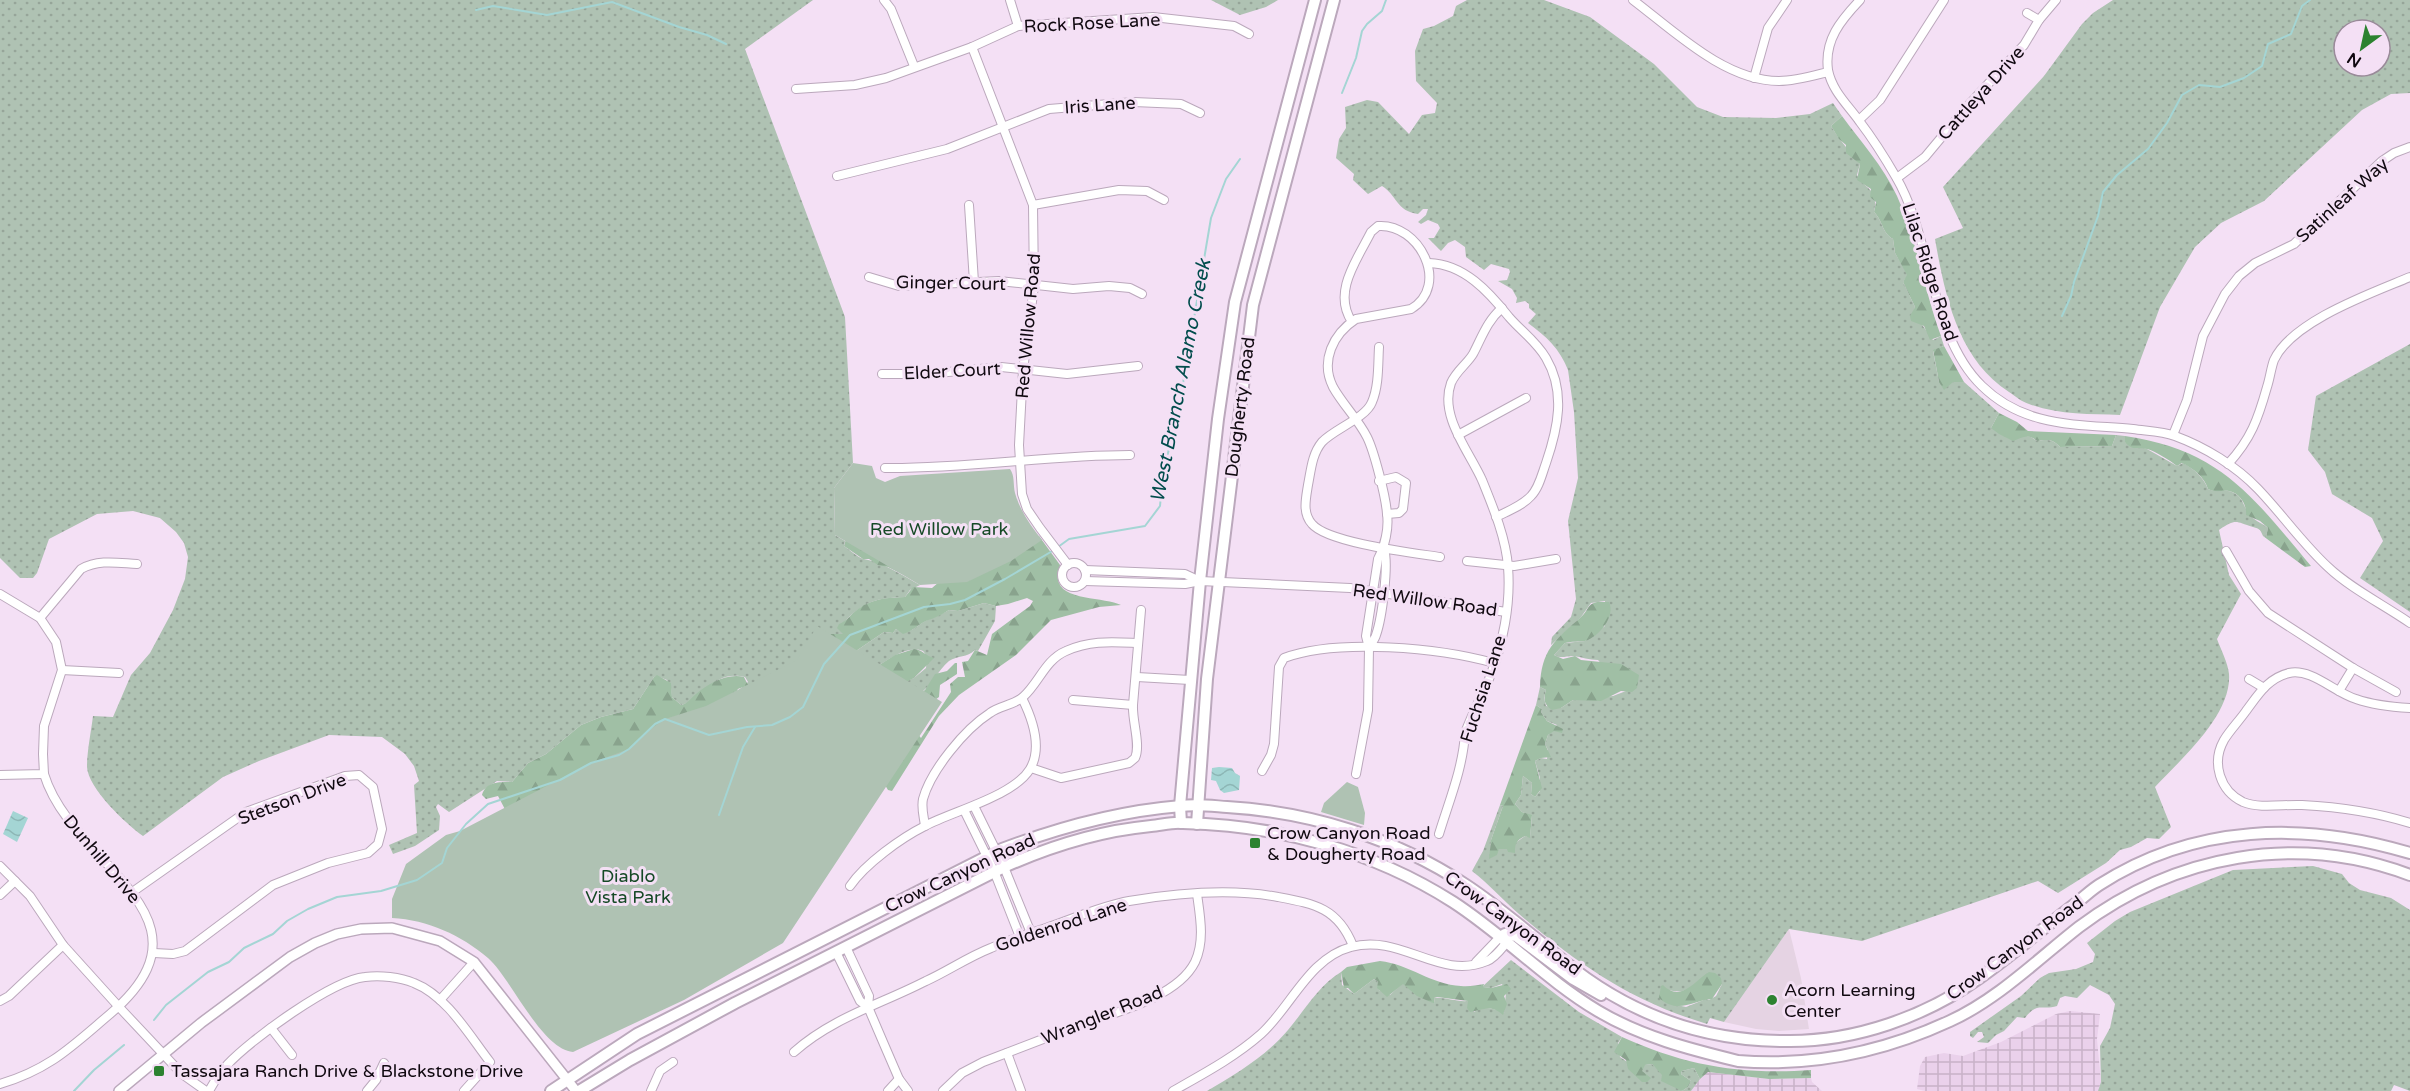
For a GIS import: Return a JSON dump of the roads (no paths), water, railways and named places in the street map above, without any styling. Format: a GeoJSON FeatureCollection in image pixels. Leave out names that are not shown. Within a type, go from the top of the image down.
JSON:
{"type":"FeatureCollection","features":[{"type":"Feature","properties":{"kind":"main road","name":"Dougherty Road"},"geometry":{"type":"LineString","coordinates":[[1181,822],[1180,806],[1200,581],[1218,419],[1235,302],[1315,0]]}},
{"type":"Feature","properties":{"kind":"main road","name":"Dougherty Road"},"geometry":{"type":"LineString","coordinates":[[1197,824],[1207,679],[1253,305],[1334,0]]}},
{"type":"Feature","properties":{"kind":"main road","name":"Crow Canyon Road"},"geometry":{"type":"LineString","coordinates":[[550,1091],[647,1029],[992,854],[1045,832],[1083,822],[1180,806],[1251,808],[1281,812],[1357,832],[1403,850],[1465,885],[1577,971],[1622,1000],[1670,1022],[1746,1040],[1793,1041],[1848,1036],[1892,1023],[1934,1005],[1977,980],[2095,887],[2164,852],[2205,840],[2246,832],[2303,833],[2339,836],[2376,843],[2410,853]]}},
{"type":"Feature","properties":{"kind":"main road","name":"Crow Canyon Road"},"geometry":{"type":"LineString","coordinates":[[578,1091],[649,1050],[999,869],[1039,851],[1091,835],[1129,828],[1181,822],[1274,832],[1361,855],[1393,868],[1431,889],[1598,1011],[1664,1042],[1738,1061],[1825,1060],[1884,1046],[1951,1021],[1997,992],[2081,926],[2119,900],[2144,886],[2204,864],[2271,854],[2305,854],[2353,859],[2410,876]]}},
{"type":"Feature","properties":{"kind":"main road"},"geometry":{"type":"LineString","coordinates":[[1503,940],[1505,934],[1516,936],[1573,979],[1603,996],[1622,1000]]}},
{"type":"Feature","properties":{"kind":"street"},"geometry":{"type":"LineString","coordinates":[[884,0],[891,9],[914,66]]}},
{"type":"Feature","properties":{"kind":"street"},"geometry":{"type":"LineString","coordinates":[[1010,0],[1018,26]]}},
{"type":"Feature","properties":{"kind":"street"},"geometry":{"type":"LineString","coordinates":[[1633,0],[1733,72],[1754,78],[1780,81],[1828,72],[1827,55],[1833,33],[1860,0]]}},
{"type":"Feature","properties":{"kind":"street"},"geometry":{"type":"LineString","coordinates":[[1754,78],[1767,28],[1788,0]]}},
{"type":"Feature","properties":{"kind":"street"},"geometry":{"type":"LineString","coordinates":[[1859,120],[1880,100],[1944,0]]}},
{"type":"Feature","properties":{"kind":"street","name":"Cattleya Drive"},"geometry":{"type":"LineString","coordinates":[[1897,178],[1925,157],[1965,109],[2024,45],[2039,20],[2056,0]]}},
{"type":"Feature","properties":{"kind":"street"},"geometry":{"type":"LineString","coordinates":[[2027,14],[2039,20]]}},
{"type":"Feature","properties":{"kind":"street","name":"Rock Rose Lane"},"geometry":{"type":"LineString","coordinates":[[796,89],[855,85],[886,78],[972,47],[1018,26],[1153,17],[1234,26],[1249,34]]}},
{"type":"Feature","properties":{"kind":"street","name":"Red Willow Road"},"geometry":{"type":"LineString","coordinates":[[972,47],[1034,205],[1034,286],[1023,370],[1018,445],[1022,494],[1027,508],[1066,562]]}},
{"type":"Feature","properties":{"kind":"street","name":"Lilac Ridge Road"},"geometry":{"type":"LineString","coordinates":[[1828,72],[1833,87],[1859,120],[1897,178],[1908,201],[1943,317],[1957,352],[1966,368],[1981,386],[2005,405],[2032,418],[2062,424],[2173,435],[2228,464],[2258,489],[2331,570],[2410,622]]}},
{"type":"Feature","properties":{"kind":"street","name":"Iris Lane"},"geometry":{"type":"LineString","coordinates":[[837,176],[947,149],[1049,109],[1134,102],[1181,104],[1200,112]]}},
{"type":"Feature","properties":{"kind":"street","name":"Satinleaf Way"},"geometry":{"type":"LineString","coordinates":[[2173,435],[2187,399],[2203,336],[2225,294],[2239,276],[2255,263],[2294,244],[2382,161],[2410,148]]}},
{"type":"Feature","properties":{"kind":"street"},"geometry":{"type":"LineString","coordinates":[[1034,205],[1119,190],[1147,191],[1164,201]]}},
{"type":"Feature","properties":{"kind":"street"},"geometry":{"type":"LineString","coordinates":[[969,205],[974,282]]}},
{"type":"Feature","properties":{"kind":"street"},"geometry":{"type":"LineString","coordinates":[[1352,322],[1345,309],[1344,288],[1374,228],[1387,226],[1400,231],[1413,240],[1429,263],[1428,291],[1417,305],[1405,311],[1352,322],[1333,342],[1329,354],[1328,368],[1334,388],[1355,418],[1373,452],[1388,514],[1384,549],[1387,560],[1383,593],[1376,636],[1369,648]]}},
{"type":"Feature","properties":{"kind":"street"},"geometry":{"type":"LineString","coordinates":[[1429,263],[1447,265],[1491,294],[1536,343],[1547,359],[1558,392],[1559,407],[1554,439],[1539,483],[1532,495],[1522,504],[1496,517]]}},
{"type":"Feature","properties":{"kind":"street","name":"Ginger Court"},"geometry":{"type":"LineString","coordinates":[[869,277],[899,286],[999,281],[1073,289],[1108,286],[1130,288],[1142,294]]}},
{"type":"Feature","properties":{"kind":"street"},"geometry":{"type":"LineString","coordinates":[[2228,464],[2245,446],[2254,429],[2274,360],[2287,342],[2297,332],[2328,314],[2372,292],[2410,277]]}},
{"type":"Feature","properties":{"kind":"street","name":"Fuchsia Lane"},"geometry":{"type":"LineString","coordinates":[[1439,834],[1452,801],[1465,746],[1465,734],[1499,651],[1509,600],[1508,566],[1496,517],[1482,480],[1458,435],[1449,407],[1450,384],[1456,373],[1472,356],[1488,322],[1502,308]]}},
{"type":"Feature","properties":{"kind":"street"},"geometry":{"type":"LineString","coordinates":[[1379,347],[1372,403],[1330,435],[1317,449],[1313,458],[1305,509],[1311,523],[1322,532],[1384,549],[1440,557]]}},
{"type":"Feature","properties":{"kind":"street","name":"Elder Court"},"geometry":{"type":"LineString","coordinates":[[882,374],[927,374],[976,368],[1067,374],[1138,366]]}},
{"type":"Feature","properties":{"kind":"street"},"geometry":{"type":"LineString","coordinates":[[1458,435],[1526,398]]}},
{"type":"Feature","properties":{"kind":"street"},"geometry":{"type":"LineString","coordinates":[[885,468],[961,467],[1083,455],[1130,455]]}},
{"type":"Feature","properties":{"kind":"street"},"geometry":{"type":"LineString","coordinates":[[1379,481],[1396,477],[1406,483],[1403,509],[1399,513],[1388,514]]}},
{"type":"Feature","properties":{"kind":"street"},"geometry":{"type":"LineString","coordinates":[[1356,774],[1368,710],[1369,648],[1366,636],[1378,558],[1384,549]]}},
{"type":"Feature","properties":{"kind":"street"},"geometry":{"type":"LineString","coordinates":[[2226,551],[2249,591],[2268,613],[2353,668],[2396,692]]}},
{"type":"Feature","properties":{"kind":"street"},"geometry":{"type":"LineString","coordinates":[[1467,561],[1508,566],[1556,559]]}},
{"type":"Feature","properties":{"kind":"street"},"geometry":{"type":"LineString","coordinates":[[40,618],[81,569],[90,564],[108,562],[137,564]]}},
{"type":"Feature","properties":{"kind":"street"},"geometry":{"type":"LineString","coordinates":[[1066,562],[1078,564],[1085,570],[1085,581],[1077,587],[1066,585],[1062,576],[1066,562]]}},
{"type":"Feature","properties":{"kind":"street","name":"Red Willow Road"},"geometry":{"type":"LineString","coordinates":[[1085,570],[1185,574],[1200,581]]}},
{"type":"Feature","properties":{"kind":"street","name":"Red Willow Road"},"geometry":{"type":"LineString","coordinates":[[1085,581],[1185,584],[1200,581],[1350,588],[1506,612]]}},
{"type":"Feature","properties":{"kind":"street"},"geometry":{"type":"LineString","coordinates":[[0,594],[40,618],[56,642],[62,670],[119,673]]}},
{"type":"Feature","properties":{"kind":"street"},"geometry":{"type":"LineString","coordinates":[[1031,768],[1061,778],[1129,763],[1135,758],[1138,752],[1132,720],[1141,610]]}},
{"type":"Feature","properties":{"kind":"street"},"geometry":{"type":"LineString","coordinates":[[925,826],[922,807],[924,797],[940,765],[953,747],[977,722],[991,711],[1023,698],[1041,671],[1063,652],[1083,644],[1102,641],[1138,643]]}},
{"type":"Feature","properties":{"kind":"street"},"geometry":{"type":"LineString","coordinates":[[1262,771],[1272,755],[1274,744],[1282,660],[1292,655],[1369,648],[1416,649],[1494,663]]}},
{"type":"Feature","properties":{"kind":"street"},"geometry":{"type":"LineString","coordinates":[[2339,691],[2353,668]]}},
{"type":"Feature","properties":{"kind":"street","name":"Dunhill Drive"},"geometry":{"type":"LineString","coordinates":[[62,670],[44,726],[42,754],[44,774],[57,806],[131,893],[149,918],[154,953]]}},
{"type":"Feature","properties":{"kind":"street"},"geometry":{"type":"LineString","coordinates":[[2410,708],[2355,699],[2307,675],[2292,672],[2275,677],[2264,688],[2224,741],[2218,757],[2218,773],[2225,787],[2233,796],[2244,802],[2256,806],[2282,804],[2342,808],[2410,823]]}},
{"type":"Feature","properties":{"kind":"street"},"geometry":{"type":"LineString","coordinates":[[1137,677],[1190,680]]}},
{"type":"Feature","properties":{"kind":"street"},"geometry":{"type":"LineString","coordinates":[[2249,679],[2264,688]]}},
{"type":"Feature","properties":{"kind":"street"},"geometry":{"type":"LineString","coordinates":[[850,886],[859,874],[925,826],[974,806],[1010,787],[1031,768],[1036,751],[1035,736],[1031,717],[1023,698]]}},
{"type":"Feature","properties":{"kind":"street"},"geometry":{"type":"LineString","coordinates":[[1072,700],[1133,705]]}},
{"type":"Feature","properties":{"kind":"street"},"geometry":{"type":"LineString","coordinates":[[0,775],[44,774]]}},
{"type":"Feature","properties":{"kind":"street","name":"Stetson Drive"},"geometry":{"type":"LineString","coordinates":[[131,893],[246,812],[345,776],[359,775],[373,787],[382,829],[378,844],[368,853],[328,863],[273,885],[185,951],[173,954],[154,953]]}},
{"type":"Feature","properties":{"kind":"street"},"geometry":{"type":"LineString","coordinates":[[974,806],[992,854],[1031,933]]}},
{"type":"Feature","properties":{"kind":"street"},"geometry":{"type":"LineString","coordinates":[[964,810],[992,854]]}},
{"type":"Feature","properties":{"kind":"street"},"geometry":{"type":"LineString","coordinates":[[0,866],[30,896],[63,945],[119,1007],[182,1074],[207,1091],[224,1067],[236,1055],[271,1028],[335,985],[364,977],[391,977],[416,983],[440,999],[489,1062],[464,1091]]}},
{"type":"Feature","properties":{"kind":"street"},"geometry":{"type":"LineString","coordinates":[[999,869],[1020,937]]}},
{"type":"Feature","properties":{"kind":"street"},"geometry":{"type":"LineString","coordinates":[[0,895],[15,881]]}},
{"type":"Feature","properties":{"kind":"street","name":"Goldenrod Lane"},"geometry":{"type":"LineString","coordinates":[[794,1052],[808,1040],[868,1007],[926,981],[990,948],[1127,902],[1197,894],[1243,892],[1315,905],[1337,918],[1345,928],[1353,946]]}},
{"type":"Feature","properties":{"kind":"street","name":"Wrangler Road"},"geometry":{"type":"LineString","coordinates":[[943,1091],[972,1067],[1147,1001],[1185,976],[1195,961],[1200,946],[1201,928],[1197,894]]}},
{"type":"Feature","properties":{"kind":"street"},"geometry":{"type":"LineString","coordinates":[[120,1091],[201,1023],[290,957],[337,934],[361,929],[392,928],[440,941],[474,962],[578,1091]]}},
{"type":"Feature","properties":{"kind":"street"},"geometry":{"type":"LineString","coordinates":[[1173,1091],[1228,1059],[1261,1034],[1317,967],[1331,956],[1353,946],[1377,943],[1398,947],[1449,966],[1466,967],[1476,962],[1503,940]]}},
{"type":"Feature","properties":{"kind":"street"},"geometry":{"type":"LineString","coordinates":[[0,1001],[9,996],[63,945]]}},
{"type":"Feature","properties":{"kind":"street"},"geometry":{"type":"LineString","coordinates":[[841,949],[860,1001],[868,1007],[899,1079],[908,1091]]}},
{"type":"Feature","properties":{"kind":"street"},"geometry":{"type":"LineString","coordinates":[[0,1084],[37,1071],[56,1060],[119,1007],[148,972],[154,953]]}},
{"type":"Feature","properties":{"kind":"street"},"geometry":{"type":"LineString","coordinates":[[440,999],[474,962]]}},
{"type":"Feature","properties":{"kind":"street"},"geometry":{"type":"LineString","coordinates":[[271,1028],[292,1055]]}},
{"type":"Feature","properties":{"kind":"street"},"geometry":{"type":"LineString","coordinates":[[1007,1053],[1022,1091]]}},
{"type":"Feature","properties":{"kind":"street"},"geometry":{"type":"LineString","coordinates":[[651,1091],[660,1071],[673,1062]]}},
{"type":"Feature","properties":{"kind":"street"},"geometry":{"type":"LineString","coordinates":[[367,1091],[376,1080],[384,1063]]}},
{"type":"Feature","properties":{"kind":"street"},"geometry":{"type":"LineString","coordinates":[[888,1091],[899,1079]]}},
{"type":"Feature","properties":{"kind":"water"},"geometry":{"type":"Polygon","coordinates":[[[1212,768],[1232,768],[1240,776],[1239,790],[1224,793],[1216,781],[1211,780],[1212,768]]]}},
{"type":"Feature","properties":{"kind":"water"},"geometry":{"type":"Polygon","coordinates":[[[13,811],[28,818],[17,842],[3,834],[13,811]]]}},
{"type":"Feature","properties":{"kind":"waterway","name":"West Branch Alamo Creek"},"geometry":{"type":"LineString","coordinates":[[1342,93],[1356,58],[1362,31],[1382,11],[1386,0]]}},
{"type":"Feature","properties":{"kind":"waterway"},"geometry":{"type":"LineString","coordinates":[[2062,316],[2098,216],[2103,192],[2117,175],[2148,149],[2167,123],[2182,95],[2199,85],[2220,87],[2244,78],[2262,66],[2268,44],[2291,34],[2302,6],[2310,0]]}},
{"type":"Feature","properties":{"kind":"waterway"},"geometry":{"type":"LineString","coordinates":[[476,10],[493,6],[547,15],[612,2],[707,35],[726,44]]}},
{"type":"Feature","properties":{"kind":"waterway","name":"West Branch Alamo Creek"},"geometry":{"type":"LineString","coordinates":[[1058,547],[1069,539],[1145,526],[1160,506],[1163,474],[1179,407],[1211,218],[1226,179],[1240,159]]}},
{"type":"Feature","properties":{"kind":"waterway","name":"West Branch Alamo Creek"},"geometry":{"type":"LineString","coordinates":[[154,1020],[166,1005],[208,972],[229,962],[244,948],[273,934],[287,921],[308,909],[337,897],[381,891],[417,880],[442,863],[447,848],[466,824],[488,804],[560,780],[591,763],[619,755],[629,749],[655,724],[665,719],[709,735],[747,727],[772,725],[790,717],[803,707],[824,664],[850,635],[924,607],[965,600],[1054,550]]}},
{"type":"Feature","properties":{"kind":"waterway"},"geometry":{"type":"LineString","coordinates":[[719,815],[743,747],[755,727]]}},
{"type":"Feature","properties":{"kind":"waterway","name":"West Branch Alamo Creek"},"geometry":{"type":"LineString","coordinates":[[74,1091],[94,1070],[124,1045]]}},
{"type":"Feature","properties":{"kind":"place","name":"Crow Canyon Road & Dougherty Road"},"geometry":{"type":"Point","coordinates":[1255,843]}},
{"type":"Feature","properties":{"kind":"place","name":"Acorn Learning Center"},"geometry":{"type":"Point","coordinates":[1772,1000]}},
{"type":"Feature","properties":{"kind":"place","name":"Tassajara Ranch Drive & Blackstone Drive"},"geometry":{"type":"Point","coordinates":[159,1071]}},
{"type":"Feature","properties":{"kind":"park label","name":"Red Willow Park"},"geometry":{"type":"Point","coordinates":[939,529]}},
{"type":"Feature","properties":{"kind":"park label","name":"Diablo Vista Park"},"geometry":{"type":"Point","coordinates":[628,886]}}]}
